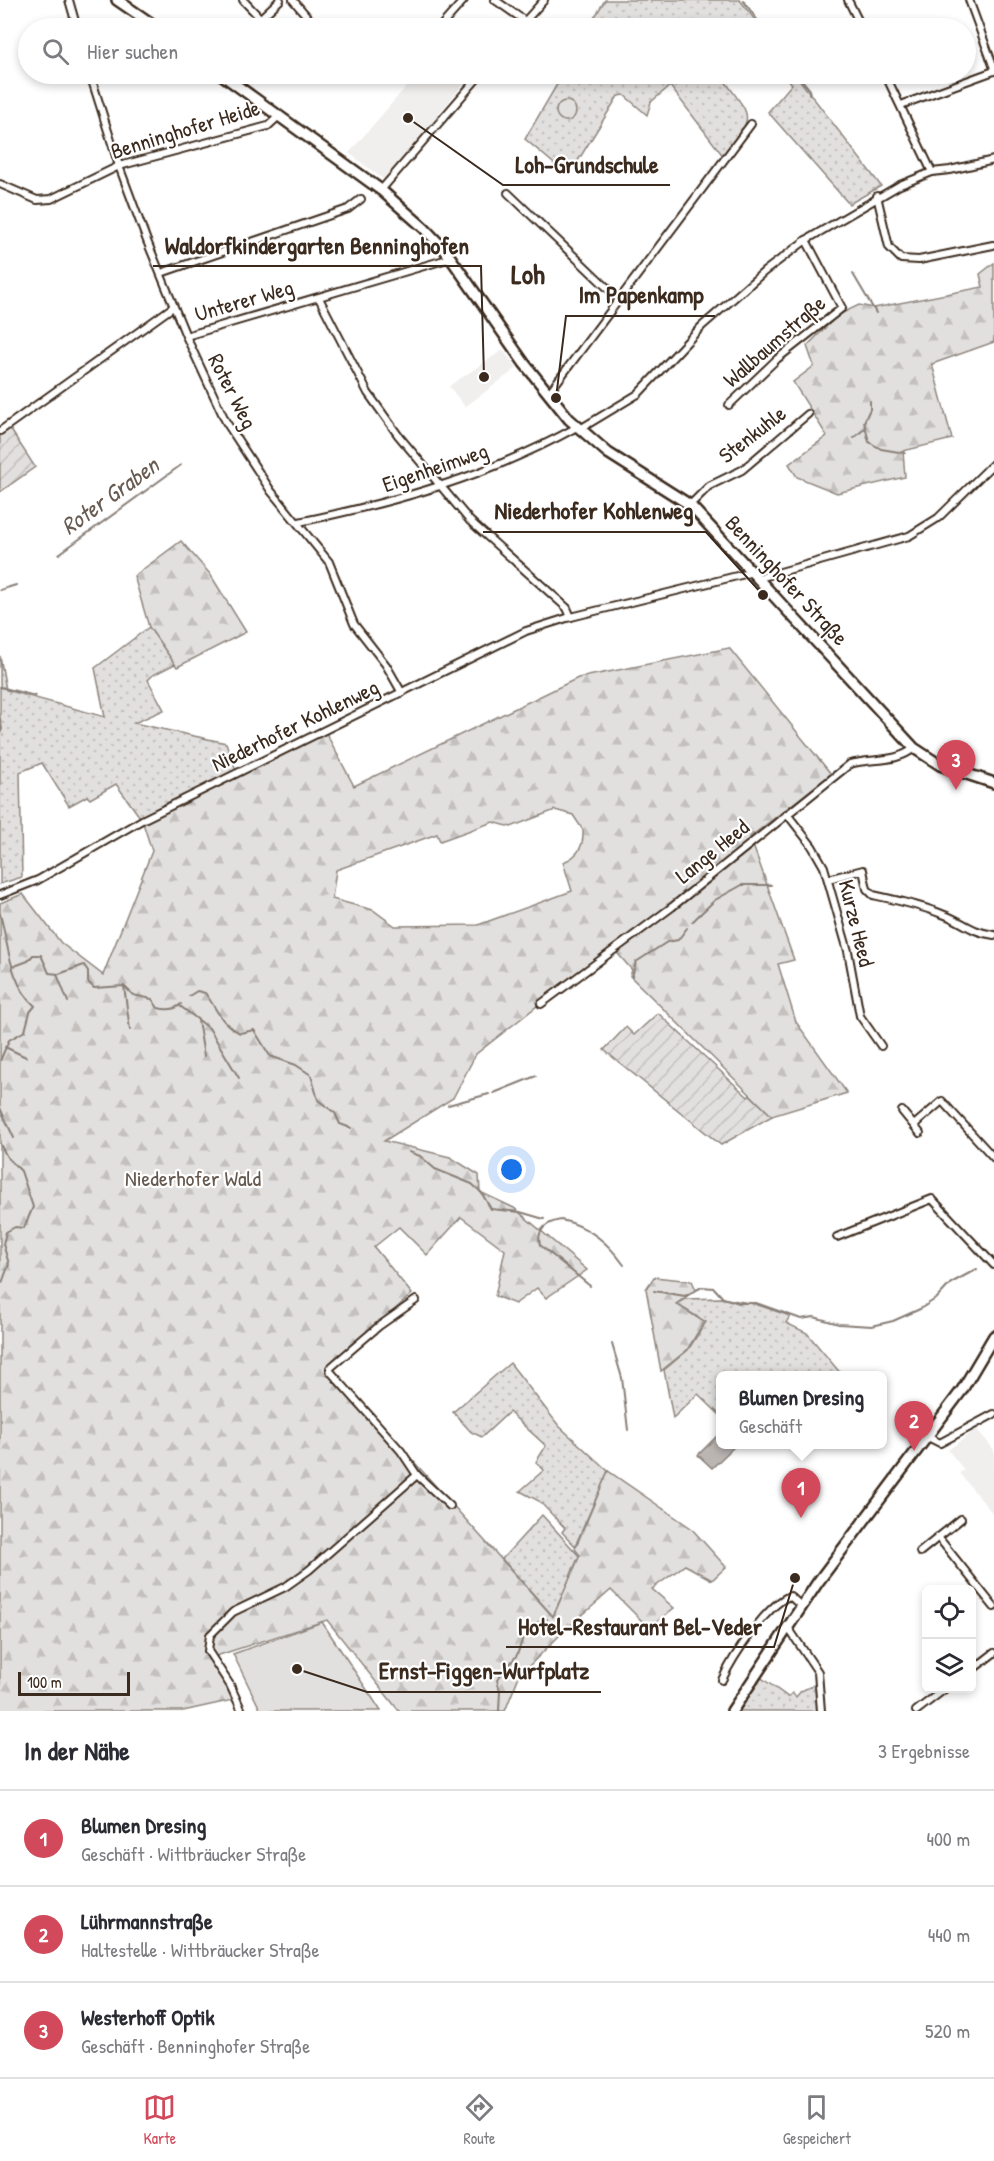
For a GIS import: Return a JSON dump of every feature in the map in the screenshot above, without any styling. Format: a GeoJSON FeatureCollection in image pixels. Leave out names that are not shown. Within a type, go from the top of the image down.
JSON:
{"type":"FeatureCollection","features":[{"type":"Feature","properties":{"kind":"main road"},"geometry":{"type":"LineString","coordinates":[[117,0],[143,18]]}},
{"type":"Feature","properties":{"kind":"main road","name":"Benninghofer Straße"},"geometry":{"type":"LineString","coordinates":[[235,84],[381,190],[424,228],[451,258],[548,394],[578,428],[608,453],[690,505],[757,575],[914,748],[940,765],[994,783]]}},
{"type":"Feature","properties":{"kind":"main road"},"geometry":{"type":"LineString","coordinates":[[732,1711],[801,1606],[962,1390],[994,1336]]}},
{"type":"Feature","properties":{"kind":"street"},"geometry":{"type":"LineString","coordinates":[[69,0],[74,18]]}},
{"type":"Feature","properties":{"kind":"street"},"geometry":{"type":"LineString","coordinates":[[243,0],[260,18],[280,0]]}},
{"type":"Feature","properties":{"kind":"street"},"geometry":{"type":"LineString","coordinates":[[293,0],[308,18]]}},
{"type":"Feature","properties":{"kind":"street"},"geometry":{"type":"LineString","coordinates":[[448,18],[464,0]]}},
{"type":"Feature","properties":{"kind":"street"},"geometry":{"type":"LineString","coordinates":[[495,0],[521,18]]}},
{"type":"Feature","properties":{"kind":"street"},"geometry":{"type":"LineString","coordinates":[[528,18],[544,0]]}},
{"type":"Feature","properties":{"kind":"street"},"geometry":{"type":"LineString","coordinates":[[848,0],[857,18]]}},
{"type":"Feature","properties":{"kind":"street"},"geometry":{"type":"LineString","coordinates":[[969,0],[975,18]]}},
{"type":"Feature","properties":{"kind":"street"},"geometry":{"type":"LineString","coordinates":[[976,20],[994,70],[976,77]]}},
{"type":"Feature","properties":{"kind":"street","name":"Roter Weg"},"geometry":{"type":"LineString","coordinates":[[93,84],[119,166],[173,307],[226,422],[249,460],[329,562],[354,624],[386,665],[402,693]]}},
{"type":"Feature","properties":{"kind":"street"},"geometry":{"type":"LineString","coordinates":[[381,190],[472,84]]}},
{"type":"Feature","properties":{"kind":"street"},"geometry":{"type":"LineString","coordinates":[[890,84],[932,172]]}},
{"type":"Feature","properties":{"kind":"street"},"geometry":{"type":"LineString","coordinates":[[901,105],[957,84]]}},
{"type":"Feature","properties":{"kind":"street","name":"Benninghofer Heide"},"geometry":{"type":"LineString","coordinates":[[0,184],[36,200],[51,199],[119,166],[268,126],[280,115]]}},
{"type":"Feature","properties":{"kind":"street"},"geometry":{"type":"LineString","coordinates":[[548,394],[751,124]]}},
{"type":"Feature","properties":{"kind":"street","name":"Eigenheimweg"},"geometry":{"type":"LineString","coordinates":[[299,522],[376,506],[440,488],[505,463],[578,428],[638,394],[702,326],[758,277],[806,240],[877,196],[932,172],[994,160]]}},
{"type":"Feature","properties":{"kind":"street"},"geometry":{"type":"LineString","coordinates":[[508,193],[620,300]]}},
{"type":"Feature","properties":{"kind":"street"},"geometry":{"type":"LineString","coordinates":[[877,196],[890,247],[901,260],[919,260],[993,245]]}},
{"type":"Feature","properties":{"kind":"street"},"geometry":{"type":"LineString","coordinates":[[161,273],[348,209],[361,199]]}},
{"type":"Feature","properties":{"kind":"street","name":"Wallbaumstraße"},"geometry":{"type":"LineString","coordinates":[[729,405],[777,359],[842,308],[806,240]]}},
{"type":"Feature","properties":{"kind":"street","name":"Unterer Weg"},"geometry":{"type":"LineString","coordinates":[[186,336],[451,258]]}},
{"type":"Feature","properties":{"kind":"street"},"geometry":{"type":"LineString","coordinates":[[319,298],[368,393],[398,435],[440,488],[502,552],[567,608],[571,617]]}},
{"type":"Feature","properties":{"kind":"street"},"geometry":{"type":"LineString","coordinates":[[0,431],[173,307]]}},
{"type":"Feature","properties":{"kind":"street","name":"Stenkuhle"},"geometry":{"type":"LineString","coordinates":[[690,505],[709,486],[742,470],[808,414]]}},
{"type":"Feature","properties":{"kind":"street","name":"Niederhofer Kohlenweg"},"geometry":{"type":"LineString","coordinates":[[0,895],[38,880],[118,832],[526,631],[571,617],[757,575],[909,536],[938,518],[994,463]]}},
{"type":"Feature","properties":{"kind":"street","name":"Lange Heed"},"geometry":{"type":"LineString","coordinates":[[541,1004],[672,907],[850,764],[864,760],[901,757],[914,748]]}},
{"type":"Feature","properties":{"kind":"street","name":"Kurze Heed"},"geometry":{"type":"LineString","coordinates":[[787,813],[812,846],[828,879],[848,951],[860,1016],[880,1046]]}},
{"type":"Feature","properties":{"kind":"street"},"geometry":{"type":"LineString","coordinates":[[828,879],[863,870],[867,889],[873,895],[937,912],[970,930],[994,935]]}},
{"type":"Feature","properties":{"kind":"street"},"geometry":{"type":"LineString","coordinates":[[914,1125],[942,1101],[994,1158]]}},
{"type":"Feature","properties":{"kind":"street"},"geometry":{"type":"LineString","coordinates":[[902,1111],[920,1133]]}},
{"type":"Feature","properties":{"kind":"street"},"geometry":{"type":"LineString","coordinates":[[837,1237],[932,1199],[994,1265]]}},
{"type":"Feature","properties":{"kind":"street"},"geometry":{"type":"LineString","coordinates":[[416,1300],[379,1326],[330,1368],[330,1371],[401,1451],[417,1475],[450,1506]]}},
{"type":"Feature","properties":{"kind":"street"},"geometry":{"type":"LineString","coordinates":[[926,1436],[940,1443],[994,1414]]}},
{"type":"Feature","properties":{"kind":"street"},"geometry":{"type":"LineString","coordinates":[[242,1711],[230,1685],[208,1651],[210,1635],[233,1612],[285,1587],[309,1570],[417,1475]]}},
{"type":"Feature","properties":{"kind":"street"},"geometry":{"type":"LineString","coordinates":[[920,1552],[961,1519]]}},
{"type":"Feature","properties":{"kind":"street"},"geometry":{"type":"LineString","coordinates":[[938,1537],[994,1607]]}},
{"type":"Feature","properties":{"kind":"street"},"geometry":{"type":"LineString","coordinates":[[722,1680],[760,1624],[783,1599],[790,1596],[801,1606]]}},
{"type":"Feature","properties":{"kind":"street"},"geometry":{"type":"LineString","coordinates":[[787,1626],[818,1672],[821,1711]]}},
{"type":"Feature","properties":{"kind":"street"},"geometry":{"type":"LineString","coordinates":[[976,1667],[994,1653]]}},
{"type":"Feature","properties":{"kind":"street"},"geometry":{"type":"LineString","coordinates":[[916,1711],[941,1693]]}},
{"type":"Feature","properties":{"kind":"shaded area"},"geometry":{"type":"Polygon","coordinates":[[[408,84],[463,84],[384,180],[349,153],[408,84]]]}},
{"type":"Feature","properties":{"kind":"shaded area"},"geometry":{"type":"Polygon","coordinates":[[[503,350],[517,368],[465,407],[449,386],[503,350]]]}},
{"type":"Feature","properties":{"kind":"shaded area"},"geometry":{"type":"Polygon","coordinates":[[[977,1429],[994,1450],[994,1515],[959,1473],[964,1470],[948,1450],[977,1429]]]}},
{"type":"Feature","properties":{"kind":"shaded area"},"geometry":{"type":"Polygon","coordinates":[[[716,1437],[716,1449],[732,1449],[712,1468],[698,1455],[716,1437]]]}},
{"type":"Feature","properties":{"kind":"green space"},"geometry":{"type":"Polygon","coordinates":[[[605,0],[740,0],[754,18],[594,18],[605,0]]]}},
{"type":"Feature","properties":{"kind":"green space"},"geometry":{"type":"Polygon","coordinates":[[[557,84],[727,84],[744,108],[746,115],[742,131],[724,157],[670,86],[651,102],[647,115],[624,95],[618,96],[576,164],[565,173],[525,139],[557,84]]]}},
{"type":"Feature","properties":{"kind":"green space"},"geometry":{"type":"Polygon","coordinates":[[[792,84],[803,84],[881,186],[849,204],[768,112],[792,84]]]}},
{"type":"Feature","properties":{"kind":"green space"},"geometry":{"type":"Polygon","coordinates":[[[566,101],[573,104],[576,111],[573,118],[566,121],[559,118],[556,111],[559,104],[566,101]]]}},
{"type":"Feature","properties":{"kind":"green space"},"geometry":{"type":"Polygon","coordinates":[[[994,263],[994,342],[932,364],[952,439],[903,451],[905,477],[837,493],[797,477],[789,464],[827,436],[793,382],[814,366],[807,346],[838,315],[859,305],[874,308],[983,287],[980,274],[994,263]]]}},
{"type":"Feature","properties":{"kind":"green space"},"geometry":{"type":"Polygon","coordinates":[[[9,427],[35,467],[0,492],[0,433],[9,427]]]}},
{"type":"Feature","properties":{"kind":"green space"},"geometry":{"type":"Polygon","coordinates":[[[181,541],[210,574],[246,632],[177,667],[149,627],[134,576],[181,541]]]}},
{"type":"Feature","properties":{"kind":"green space"},"geometry":{"type":"Polygon","coordinates":[[[149,627],[175,664],[148,680],[164,710],[134,723],[226,743],[237,773],[142,820],[116,784],[90,799],[87,796],[69,806],[42,763],[20,772],[22,877],[0,884],[0,656],[6,690],[105,717],[95,668],[149,627]]]}},
{"type":"Feature","properties":{"kind":"green space","name":"Niederhofer Wald"},"geometry":{"type":"Polygon","coordinates":[[[729,648],[831,774],[750,837],[794,960],[778,964],[796,1022],[847,1093],[772,1116],[630,976],[632,970],[612,947],[476,1054],[453,1098],[384,1141],[450,1157],[479,1175],[480,1192],[514,1208],[587,1270],[546,1298],[537,1288],[515,1304],[495,1296],[505,1250],[461,1217],[427,1255],[399,1227],[374,1247],[412,1294],[330,1368],[553,1617],[580,1555],[575,1549],[608,1471],[691,1528],[726,1567],[712,1580],[685,1565],[652,1589],[674,1608],[649,1628],[611,1590],[563,1632],[519,1676],[505,1711],[399,1711],[327,1620],[216,1656],[233,1700],[183,1711],[0,1711],[0,903],[23,894],[61,943],[103,975],[152,851],[142,820],[325,731],[354,786],[578,678],[729,648]],[[555,810],[511,827],[493,822],[440,841],[437,834],[336,870],[332,899],[373,910],[395,926],[478,925],[572,891],[563,862],[576,854],[583,836],[583,830],[573,815],[555,810]]]}},
{"type":"Feature","properties":{"kind":"green space"},"geometry":{"type":"Polygon","coordinates":[[[658,1013],[748,1097],[750,1095],[772,1116],[721,1145],[604,1050],[626,1027],[634,1035],[658,1013]]]}},
{"type":"Feature","properties":{"kind":"green space"},"geometry":{"type":"Polygon","coordinates":[[[654,1277],[692,1281],[696,1290],[676,1304],[704,1322],[687,1350],[661,1371],[646,1289],[654,1277]]]}},
{"type":"Feature","properties":{"kind":"green space"},"geometry":{"type":"Polygon","coordinates":[[[721,1298],[755,1304],[790,1316],[786,1323],[807,1333],[839,1371],[716,1371],[716,1411],[698,1394],[673,1418],[664,1370],[688,1350],[706,1322],[676,1304],[685,1299],[721,1298]]]}},
{"type":"Feature","properties":{"kind":"green space"},"geometry":{"type":"Polygon","coordinates":[[[510,1363],[559,1426],[608,1471],[575,1546],[562,1532],[565,1528],[539,1501],[520,1491],[544,1470],[536,1462],[546,1446],[509,1412],[482,1437],[471,1432],[453,1412],[510,1363]]]}},
{"type":"Feature","properties":{"kind":"green space"},"geometry":{"type":"Polygon","coordinates":[[[542,1515],[579,1556],[553,1616],[502,1559],[542,1515]]]}},
{"type":"Feature","properties":{"kind":"green space"},"geometry":{"type":"Polygon","coordinates":[[[322,1622],[381,1711],[261,1711],[233,1654],[322,1622]]]}},
{"type":"Feature","properties":{"kind":"green space"},"geometry":{"type":"Polygon","coordinates":[[[756,1674],[788,1697],[792,1693],[796,1697],[801,1691],[818,1683],[819,1711],[732,1711],[756,1674]]]}},
{"type":"Feature","properties":{"kind":"waterway"},"geometry":{"type":"LineString","coordinates":[[743,0],[756,18]]}},
{"type":"Feature","properties":{"kind":"waterway"},"geometry":{"type":"LineString","coordinates":[[805,84],[810,90],[809,94]]}},
{"type":"Feature","properties":{"kind":"waterway"},"geometry":{"type":"LineString","coordinates":[[853,274],[876,313]]}},
{"type":"Feature","properties":{"kind":"waterway"},"geometry":{"type":"LineString","coordinates":[[870,401],[870,409],[864,422],[869,442],[881,449],[905,453]]}},
{"type":"Feature","properties":{"kind":"waterway"},"geometry":{"type":"LineString","coordinates":[[854,438],[864,429]]}},
{"type":"Feature","properties":{"kind":"waterway","name":"Roter Graben"},"geometry":{"type":"LineString","coordinates":[[59,554],[181,465]]}},
{"type":"Feature","properties":{"kind":"waterway","name":"Roter Graben"},"geometry":{"type":"LineString","coordinates":[[0,590],[16,585]]}},
{"type":"Feature","properties":{"kind":"waterway"},"geometry":{"type":"LineString","coordinates":[[0,687],[35,696]]}},
{"type":"Feature","properties":{"kind":"waterway"},"geometry":{"type":"LineString","coordinates":[[0,719],[2,729],[0,734]]}},
{"type":"Feature","properties":{"kind":"waterway","name":"Lange Heed"},"geometry":{"type":"LineString","coordinates":[[692,922],[715,900],[742,885],[771,885]]}},
{"type":"Feature","properties":{"kind":"waterway"},"geometry":{"type":"LineString","coordinates":[[0,914],[15,975],[26,996],[35,1006],[30,1012],[25,1031],[9,1040],[0,1061]]}},
{"type":"Feature","properties":{"kind":"waterway","name":"Lange Heed"},"geometry":{"type":"LineString","coordinates":[[632,977],[636,962],[667,942],[678,940],[687,928]]}},
{"type":"Feature","properties":{"kind":"waterway"},"geometry":{"type":"LineString","coordinates":[[12,967],[28,961],[33,955],[41,955],[49,973],[59,974],[84,965],[88,971],[88,982],[94,988],[124,986],[133,995],[152,999],[161,1009],[173,1008],[181,1004]]}},
{"type":"Feature","properties":{"kind":"waterway"},"geometry":{"type":"LineString","coordinates":[[57,974],[68,1002]]}},
{"type":"Feature","properties":{"kind":"waterway"},"geometry":{"type":"LineString","coordinates":[[124,986],[130,1030]]}},
{"type":"Feature","properties":{"kind":"waterway"},"geometry":{"type":"LineString","coordinates":[[189,996],[197,991],[205,993],[223,1020],[233,1029],[240,1033],[254,1030],[270,1056],[296,1065],[311,1075],[318,1100],[335,1113],[340,1124],[351,1128]]}},
{"type":"Feature","properties":{"kind":"waterway"},"geometry":{"type":"LineString","coordinates":[[180,1006],[209,1028],[239,1078]]}},
{"type":"Feature","properties":{"kind":"waterway"},"geometry":{"type":"LineString","coordinates":[[198,1020],[204,1056]]}},
{"type":"Feature","properties":{"kind":"waterway"},"geometry":{"type":"LineString","coordinates":[[5,1047],[26,1057]]}},
{"type":"Feature","properties":{"kind":"waterway","name":"Lange Heed"},"geometry":{"type":"LineString","coordinates":[[494,1093],[536,1076]]}},
{"type":"Feature","properties":{"kind":"waterway","name":"Lange Heed"},"geometry":{"type":"LineString","coordinates":[[448,1105],[489,1094]]}},
{"type":"Feature","properties":{"kind":"waterway"},"geometry":{"type":"LineString","coordinates":[[0,1108],[14,1138]]}},
{"type":"Feature","properties":{"kind":"waterway"},"geometry":{"type":"LineString","coordinates":[[0,1144],[7,1157],[21,1171],[33,1207],[24,1228],[15,1227],[6,1232],[3,1244],[9,1264],[2,1283]]}},
{"type":"Feature","properties":{"kind":"waterway"},"geometry":{"type":"LineString","coordinates":[[409,1152],[420,1156],[435,1169],[472,1184],[481,1192],[491,1209],[520,1212],[544,1219]]}},
{"type":"Feature","properties":{"kind":"waterway"},"geometry":{"type":"LineString","coordinates":[[590,1286],[540,1245],[539,1239],[544,1227],[561,1220],[580,1226],[597,1236],[624,1265]]}},
{"type":"Feature","properties":{"kind":"waterway"},"geometry":{"type":"LineString","coordinates":[[654,1291],[685,1296],[702,1287],[714,1288],[723,1298],[739,1303],[756,1303],[801,1319],[814,1317],[839,1324],[872,1326],[893,1321],[920,1309],[937,1298],[951,1283],[977,1269]]}},
{"type":"Feature","properties":{"kind":"waterway"},"geometry":{"type":"LineString","coordinates":[[612,1344],[622,1378],[628,1430]]}},
{"type":"Feature","properties":{"kind":"waterway"},"geometry":{"type":"LineString","coordinates":[[499,1711],[500,1691],[497,1680],[517,1655],[525,1632],[532,1625],[547,1619]]}},
{"type":"Feature","properties":{"kind":"place","name":"Loh-Grundschule"},"geometry":{"type":"Point","coordinates":[408,118]}},
{"type":"Feature","properties":{"kind":"place","name":"Waldorfkindergarten Benninghofen"},"geometry":{"type":"Point","coordinates":[484,377]}},
{"type":"Feature","properties":{"kind":"place","name":"Im Papenkamp"},"geometry":{"type":"Point","coordinates":[556,398]}},
{"type":"Feature","properties":{"kind":"place","name":"Niederhofer Kohlenweg"},"geometry":{"type":"Point","coordinates":[763,595]}},
{"type":"Feature","properties":{"kind":"place","name":"Westerhoff Optik"},"geometry":{"type":"Point","coordinates":[956,790]}},
{"type":"Feature","properties":{"kind":"place","name":"Lührmannstraße"},"geometry":{"type":"Point","coordinates":[914,1451]}},
{"type":"Feature","properties":{"kind":"place","name":"Blumen Dresing"},"geometry":{"type":"Point","coordinates":[801,1518]}},
{"type":"Feature","properties":{"kind":"place","name":"Hotel-Restaurant Bel-Veder"},"geometry":{"type":"Point","coordinates":[795,1578]}},
{"type":"Feature","properties":{"kind":"place","name":"Ernst-Figgen-Wurfplatz"},"geometry":{"type":"Point","coordinates":[297,1669]}},
{"type":"Feature","properties":{"kind":"district","name":"Loh"},"geometry":{"type":"Point","coordinates":[528,274]}}]}
